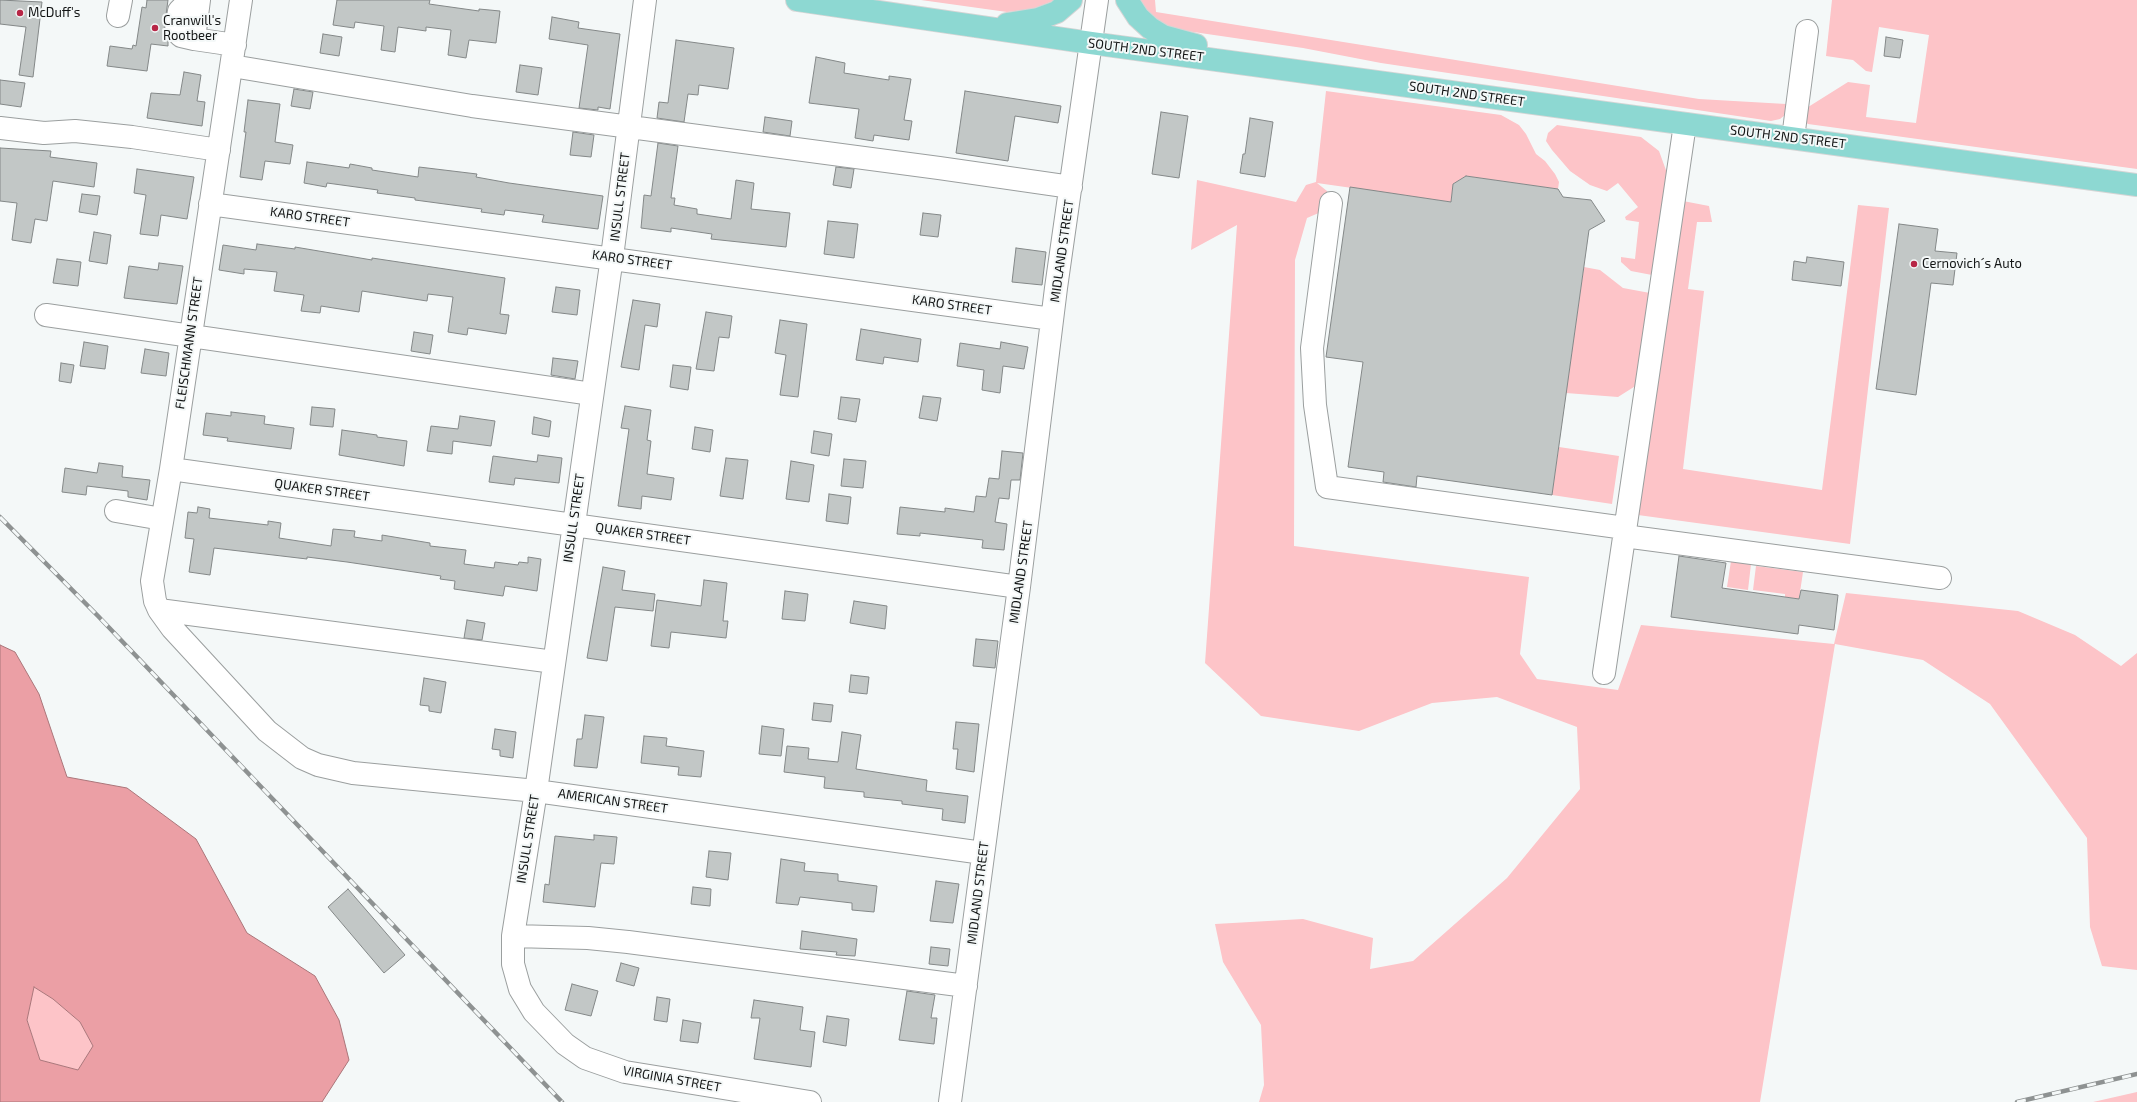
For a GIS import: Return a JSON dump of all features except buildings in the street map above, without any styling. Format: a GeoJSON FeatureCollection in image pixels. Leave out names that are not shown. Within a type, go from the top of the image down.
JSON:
{"type":"FeatureCollection","features":[{"type":"Feature","properties":{"kind":"main road","name":"SOUTH 2ND STREET"},"geometry":{"type":"LineString","coordinates":[[797,0],[1092,43],[2137,185]]}},
{"type":"Feature","properties":{"kind":"main road"},"geometry":{"type":"LineString","coordinates":[[986,27],[1038,19],[1057,12],[1071,0]]}},
{"type":"Feature","properties":{"kind":"main road"},"geometry":{"type":"LineString","coordinates":[[1128,0],[1138,17],[1150,28],[1163,36],[1274,68]]}},
{"type":"Feature","properties":{"kind":"street"},"geometry":{"type":"LineString","coordinates":[[190,0],[179,11],[176,31],[181,36],[194,39],[233,55],[472,106],[1071,187]]}},
{"type":"Feature","properties":{"kind":"street"},"geometry":{"type":"LineString","coordinates":[[194,39],[199,0]]}},
{"type":"Feature","properties":{"kind":"street","name":"FLEISCHMANN STREET"},"geometry":{"type":"LineString","coordinates":[[208,667],[172,628],[159,610],[155,601],[152,581],[171,469],[241,0]]}},
{"type":"Feature","properties":{"kind":"street","name":"INSULL STREET"},"geometry":{"type":"LineString","coordinates":[[547,1027],[534,1012],[520,989],[513,964],[513,936],[536,791],[612,258],[645,0]]}},
{"type":"Feature","properties":{"kind":"street","name":"MIDLAND STREET"},"geometry":{"type":"LineString","coordinates":[[950,1102],[1019,586],[1052,319],[1097,0]]}},
{"type":"Feature","properties":{"kind":"street"},"geometry":{"type":"LineString","coordinates":[[1793,138],[1807,31]]}},
{"type":"Feature","properties":{"kind":"street"},"geometry":{"type":"LineString","coordinates":[[1604,673],[1685,124]]}},
{"type":"Feature","properties":{"kind":"street"},"geometry":{"type":"LineString","coordinates":[[0,128],[44,133],[75,131],[132,137],[219,150]]}},
{"type":"Feature","properties":{"kind":"street"},"geometry":{"type":"LineString","coordinates":[[1331,203],[1312,348],[1315,406],[1327,487],[1940,578]]}},
{"type":"Feature","properties":{"kind":"street","name":"KARO STREET"},"geometry":{"type":"LineString","coordinates":[[210,204],[1052,319]]}},
{"type":"Feature","properties":{"kind":"street"},"geometry":{"type":"LineString","coordinates":[[46,315],[592,394]]}},
{"type":"Feature","properties":{"kind":"street","name":"QUAKER STREET"},"geometry":{"type":"LineString","coordinates":[[171,469],[1019,586]]}},
{"type":"Feature","properties":{"kind":"street"},"geometry":{"type":"LineString","coordinates":[[116,512],[162,519]]}},
{"type":"Feature","properties":{"kind":"street"},"geometry":{"type":"LineString","coordinates":[[159,610],[554,662]]}},
{"type":"Feature","properties":{"kind":"street","name":"AMERICAN STREET"},"geometry":{"type":"LineString","coordinates":[[208,667],[281,744],[302,758],[318,765],[369,775],[536,791],[983,854]]}},
{"type":"Feature","properties":{"kind":"street"},"geometry":{"type":"LineString","coordinates":[[513,936],[588,938],[628,942],[966,986]]}},
{"type":"Feature","properties":{"kind":"street","name":"VIRGINIA STREET"},"geometry":{"type":"LineString","coordinates":[[547,1027],[565,1044],[585,1058],[611,1068],[810,1102]]}},
{"type":"Feature","properties":{"kind":"shaded area"},"geometry":{"type":"Polygon","coordinates":[[[921,0],[1056,0],[1032,9],[1007,12],[921,0]]]}},
{"type":"Feature","properties":{"kind":"shaded area"},"geometry":{"type":"Polygon","coordinates":[[[1134,0],[1155,0],[1156,12],[1699,99],[1786,104],[1788,106],[1785,115],[1780,119],[1771,121],[1381,63],[1303,48],[1173,29],[1163,26],[1134,0]]]}},
{"type":"Feature","properties":{"kind":"shaded area"},"geometry":{"type":"Polygon","coordinates":[[[1832,0],[2137,0],[2137,169],[1808,124],[1804,121],[1805,109],[1848,82],[1870,85],[1866,117],[1916,123],[1929,35],[1879,27],[1872,72],[1866,71],[1853,60],[1826,56],[1832,0]]]}},
{"type":"Feature","properties":{"kind":"shaded area"},"geometry":{"type":"Polygon","coordinates":[[[1326,91],[1501,115],[1519,125],[1526,134],[1536,154],[1545,161],[1559,182],[1558,189],[1466,176],[1453,184],[1451,202],[1317,183],[1327,191],[1327,203],[1321,212],[1307,218],[1295,260],[1294,546],[1529,577],[1520,654],[1537,679],[1618,690],[1641,625],[1834,644],[1846,593],[2018,611],[2075,635],[2121,666],[2137,653],[2137,970],[2102,966],[2090,927],[2087,838],[1990,704],[1923,660],[1835,644],[1760,1102],[1259,1102],[1264,1085],[1261,1025],[1223,962],[1215,924],[1303,919],[1373,938],[1370,969],[1413,961],[1507,878],[1580,789],[1577,727],[1497,697],[1432,703],[1359,731],[1261,716],[1205,663],[1237,225],[1191,250],[1197,180],[1296,202],[1306,185],[1316,182],[1326,91]]]}},
{"type":"Feature","properties":{"kind":"shaded area"},"geometry":{"type":"Polygon","coordinates":[[[1557,125],[1641,137],[1659,151],[1667,173],[1652,275],[1631,271],[1621,262],[1621,257],[1635,259],[1639,222],[1626,220],[1625,217],[1638,207],[1618,183],[1607,191],[1590,185],[1570,171],[1546,141],[1548,133],[1557,125]]]}},
{"type":"Feature","properties":{"kind":"shaded area"},"geometry":{"type":"Polygon","coordinates":[[[1683,201],[1709,206],[1712,222],[1697,222],[1688,289],[1704,291],[1683,469],[1822,490],[1858,205],[1889,208],[1850,544],[1638,515],[1683,201]]]}},
{"type":"Feature","properties":{"kind":"shaded area"},"geometry":{"type":"Polygon","coordinates":[[[1584,267],[1600,270],[1623,288],[1650,293],[1637,385],[1618,397],[1566,393],[1584,267]]]}},
{"type":"Feature","properties":{"kind":"shaded area"},"geometry":{"type":"Polygon","coordinates":[[[1559,447],[1619,456],[1612,504],[1552,495],[1559,447]]]}},
{"type":"Feature","properties":{"kind":"shaded area"},"geometry":{"type":"Polygon","coordinates":[[[1731,561],[1751,564],[1748,590],[1727,587],[1731,561]]]}},
{"type":"Feature","properties":{"kind":"shaded area"},"geometry":{"type":"Polygon","coordinates":[[[1756,566],[1803,572],[1799,599],[1785,597],[1785,594],[1753,590],[1756,566]]]}},
{"type":"Feature","properties":{"kind":"shaded area"},"geometry":{"type":"Polygon","coordinates":[[[0,645],[15,652],[39,694],[67,777],[127,788],[196,839],[247,933],[315,976],[339,1020],[349,1060],[322,1102],[0,1102],[0,645]],[[34,987],[27,1020],[40,1060],[78,1070],[93,1046],[80,1022],[53,999],[34,987]]]}},
{"type":"Feature","properties":{"kind":"shaded area"},"geometry":{"type":"Polygon","coordinates":[[[34,987],[53,999],[80,1022],[93,1046],[78,1070],[40,1060],[27,1019],[34,987]]]}},
{"type":"Feature","properties":{"kind":"shaded area"},"geometry":{"type":"Polygon","coordinates":[[[2137,1092],[2137,1102],[2093,1102],[2137,1092]]]}},
{"type":"Feature","properties":{"kind":"railway"},"geometry":{"type":"LineString","coordinates":[[0,517],[98,616],[562,1102]]}},
{"type":"Feature","properties":{"kind":"railway"},"geometry":{"type":"LineString","coordinates":[[2017,1102],[2137,1074]]}},
{"type":"Feature","properties":{"kind":"place","name":"McDuff's"},"geometry":{"type":"Point","coordinates":[20,13]}},
{"type":"Feature","properties":{"kind":"place","name":"Cranwill's Rootbeer"},"geometry":{"type":"Point","coordinates":[155,28]}},
{"type":"Feature","properties":{"kind":"place","name":"Cernovich´s Auto"},"geometry":{"type":"Point","coordinates":[1914,264]}}]}
